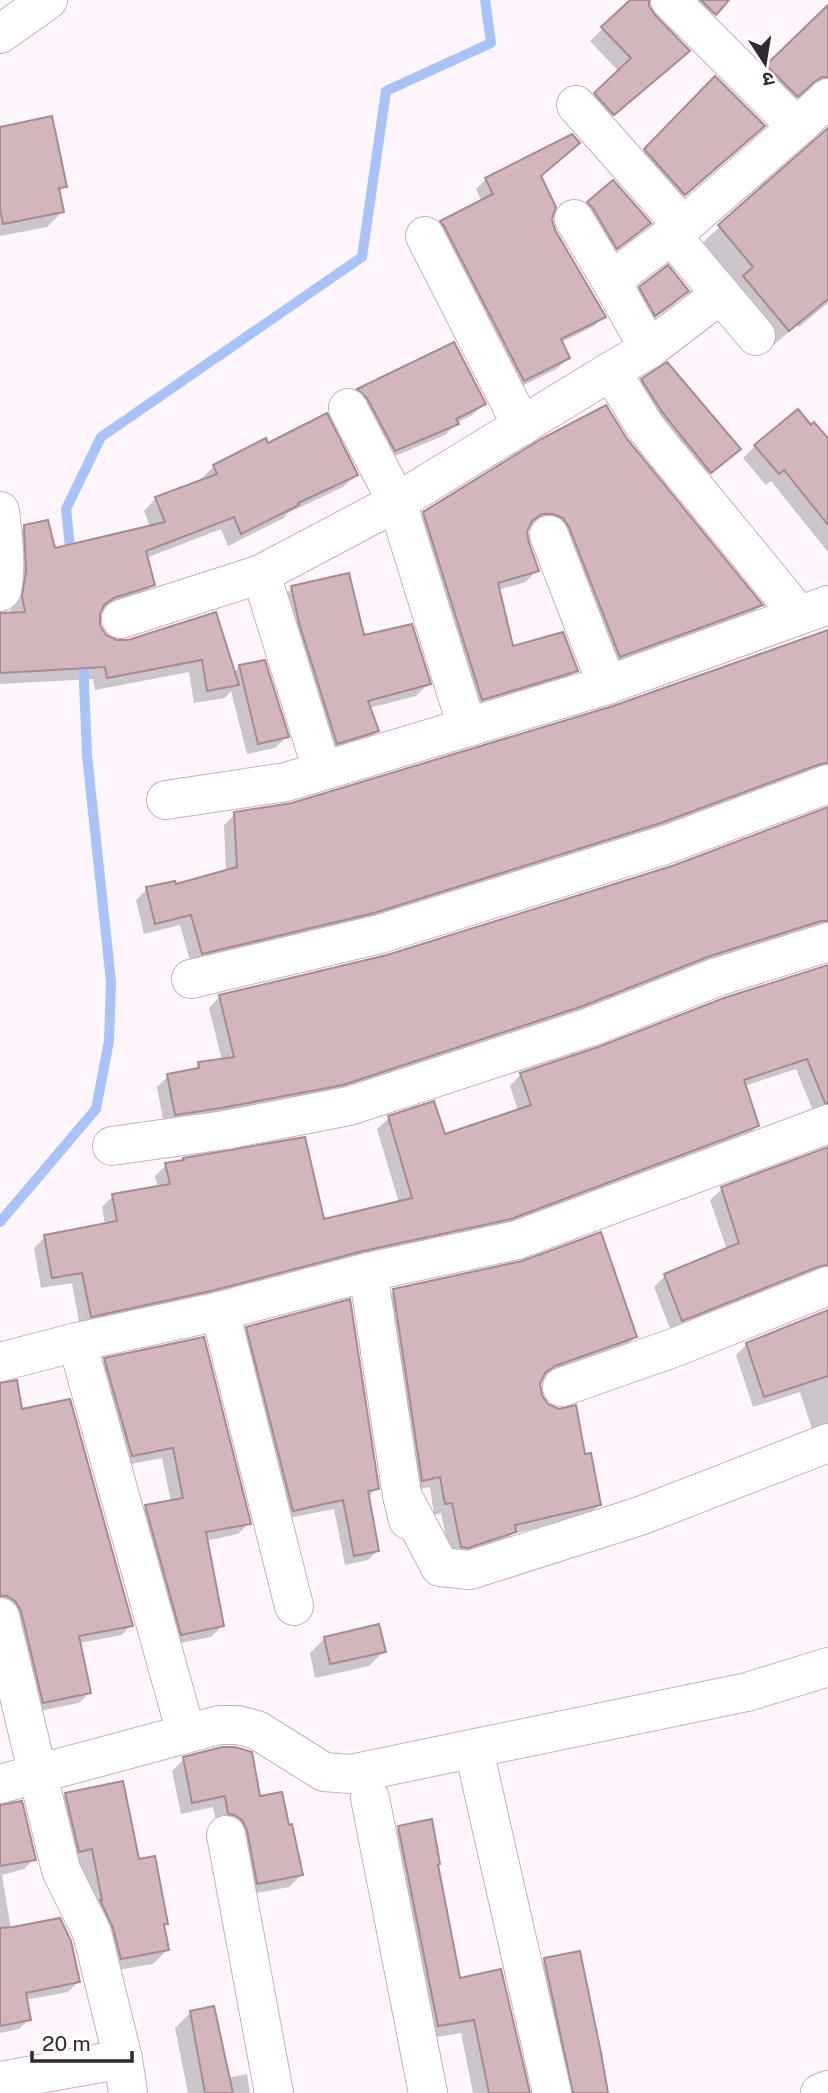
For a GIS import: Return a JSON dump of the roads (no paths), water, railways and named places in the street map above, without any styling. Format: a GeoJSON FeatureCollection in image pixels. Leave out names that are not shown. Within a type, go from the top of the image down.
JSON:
{"type":"FeatureCollection","features":[{"type":"Feature","properties":{"kind":"street"},"geometry":{"type":"LineString","coordinates":[[0,34],[48,0]]}},
{"type":"Feature","properties":{"kind":"street"},"geometry":{"type":"LineString","coordinates":[[670,0],[797,127]]}},
{"type":"Feature","properties":{"kind":"street"},"geometry":{"type":"LineString","coordinates":[[611,281],[678,231],[828,98]]}},
{"type":"Feature","properties":{"kind":"street"},"geometry":{"type":"LineString","coordinates":[[576,105],[678,231],[721,294],[755,336]]}},
{"type":"Feature","properties":{"kind":"street"},"geometry":{"type":"LineString","coordinates":[[574,219],[649,349]]}},
{"type":"Feature","properties":{"kind":"street"},"geometry":{"type":"LineString","coordinates":[[425,236],[522,426]]}},
{"type":"Feature","properties":{"kind":"street"},"geometry":{"type":"LineString","coordinates":[[121,619],[261,574],[397,502],[649,349],[721,294]]}},
{"type":"Feature","properties":{"kind":"street"},"geometry":{"type":"LineString","coordinates":[[166,800],[286,782],[607,685],[814,610],[663,449],[644,425],[611,372]]}},
{"type":"Feature","properties":{"kind":"street"},"geometry":{"type":"LineString","coordinates":[[348,408],[397,502],[467,727]]}},
{"type":"Feature","properties":{"kind":"street"},"geometry":{"type":"LineString","coordinates":[[0,511],[4,544],[4,578],[0,592]]}},
{"type":"Feature","properties":{"kind":"street"},"geometry":{"type":"LineString","coordinates":[[549,535],[607,685]]}},
{"type":"Feature","properties":{"kind":"street"},"geometry":{"type":"LineString","coordinates":[[261,574],[322,770]]}},
{"type":"Feature","properties":{"kind":"street"},"geometry":{"type":"LineString","coordinates":[[191,979],[380,934],[668,844],[828,784]]}},
{"type":"Feature","properties":{"kind":"street"},"geometry":{"type":"LineString","coordinates":[[112,1146],[225,1130],[349,1106],[590,1027],[717,977],[828,942]]}},
{"type":"Feature","properties":{"kind":"street"},"geometry":{"type":"LineString","coordinates":[[0,1362],[220,1311],[368,1272],[517,1240],[828,1124]]}},
{"type":"Feature","properties":{"kind":"street"},"geometry":{"type":"LineString","coordinates":[[368,1272],[402,1496],[419,1567]]}},
{"type":"Feature","properties":{"kind":"street"},"geometry":{"type":"LineString","coordinates":[[562,1387],[676,1347],[828,1286]]}},
{"type":"Feature","properties":{"kind":"street"},"geometry":{"type":"LineString","coordinates":[[220,1311],[294,1606]]}},
{"type":"Feature","properties":{"kind":"street"},"geometry":{"type":"LineString","coordinates":[[77,1342],[186,1733]]}},
{"type":"Feature","properties":{"kind":"street"},"geometry":{"type":"LineString","coordinates":[[402,1496],[440,1567],[470,1570],[640,1516],[828,1443]]}},
{"type":"Feature","properties":{"kind":"street"},"geometry":{"type":"LineString","coordinates":[[0,1617],[61,1870],[92,1933],[125,2076],[0,2081]]}},
{"type":"Feature","properties":{"kind":"street"},"geometry":{"type":"LineString","coordinates":[[0,1784],[219,1725],[257,1730],[324,1772],[350,1774],[747,1692],[828,1667]]}},
{"type":"Feature","properties":{"kind":"street"},"geometry":{"type":"LineString","coordinates":[[478,1768],[552,2093]]}},
{"type":"Feature","properties":{"kind":"street"},"geometry":{"type":"LineString","coordinates":[[370,1798],[428,2093]]}},
{"type":"Feature","properties":{"kind":"street"},"geometry":{"type":"LineString","coordinates":[[226,1835],[274,2093]]}},
{"type":"Feature","properties":{"kind":"street"},"geometry":{"type":"LineString","coordinates":[[820,2093],[828,2090]]}},
{"type":"Feature","properties":{"kind":"waterway"},"geometry":{"type":"LineString","coordinates":[[71,557],[66,509],[101,437],[362,257],[386,91],[491,43],[485,0]]}},
{"type":"Feature","properties":{"kind":"waterway"},"geometry":{"type":"LineString","coordinates":[[0,1222],[96,1109],[109,1041],[111,982],[87,755],[83,658]]}}]}
